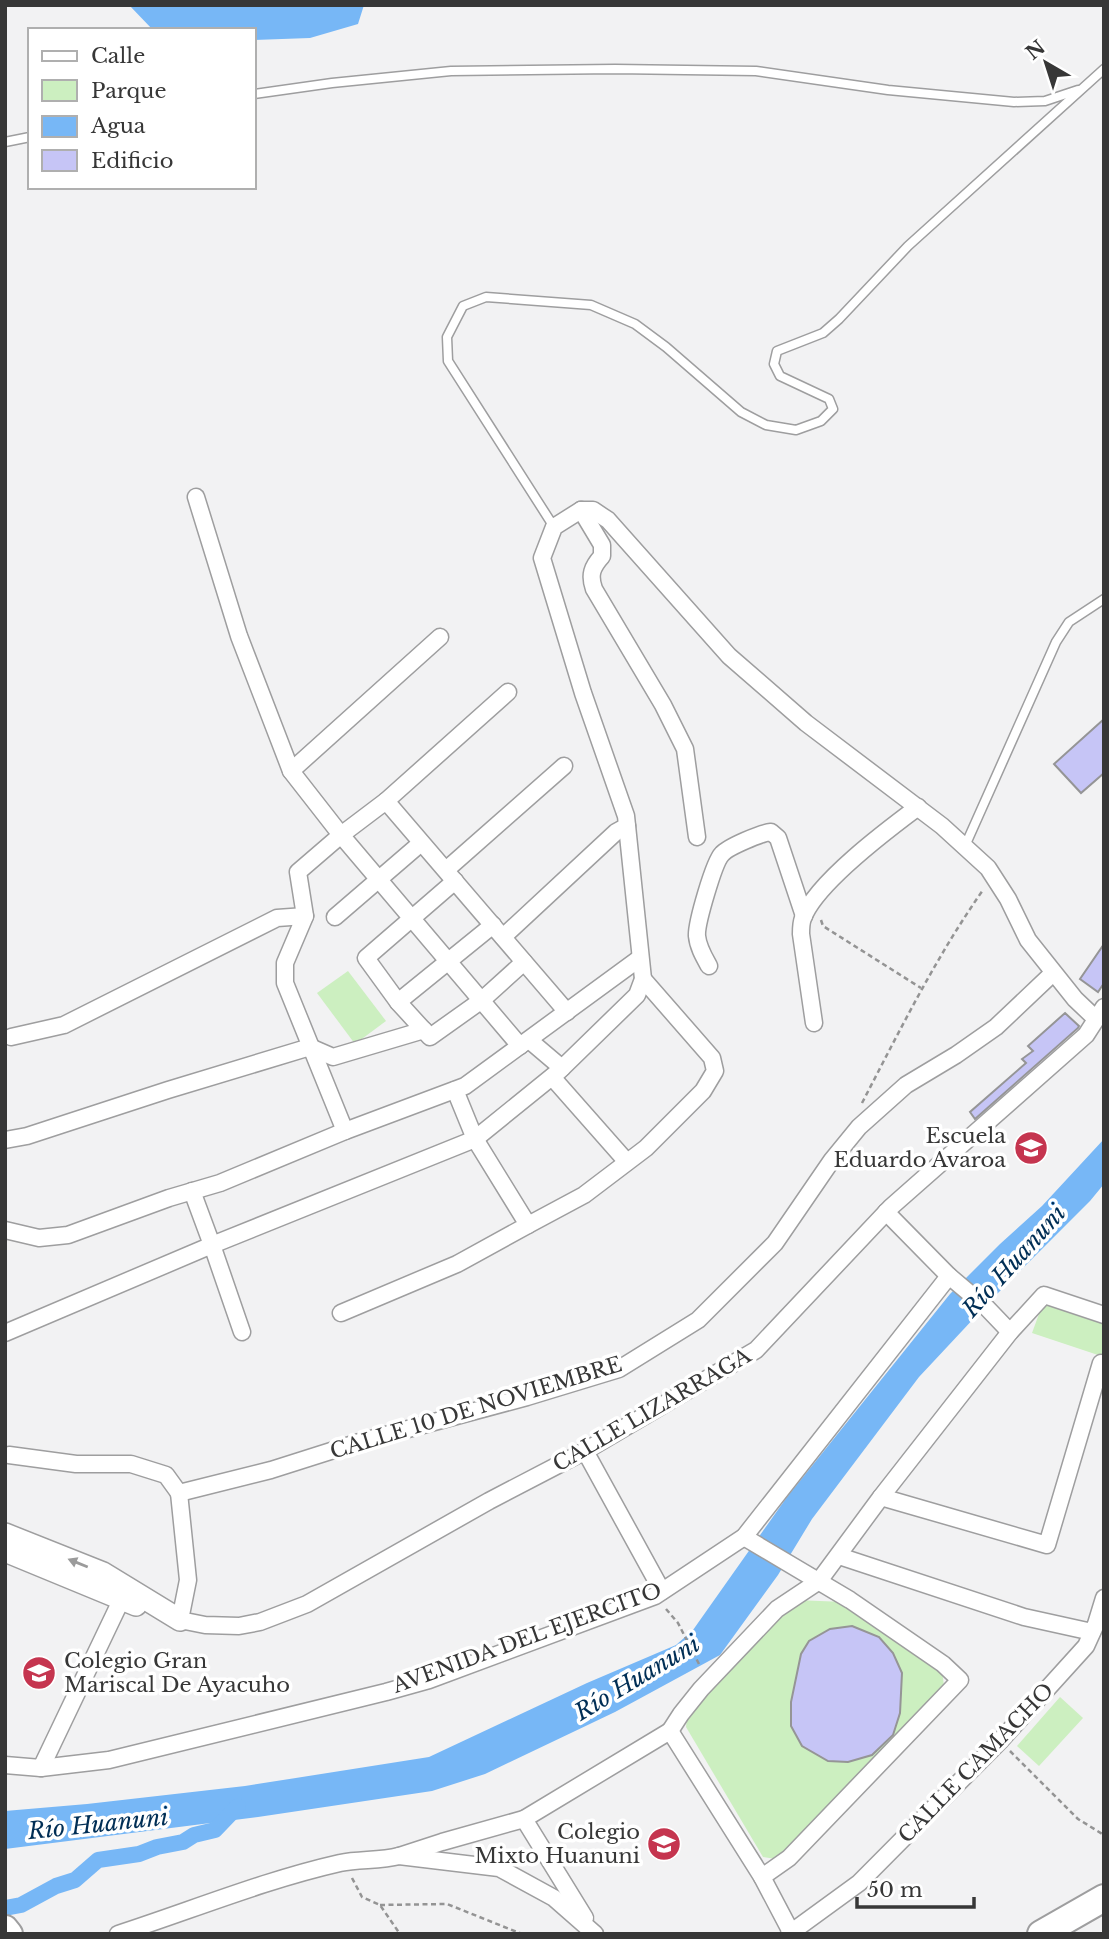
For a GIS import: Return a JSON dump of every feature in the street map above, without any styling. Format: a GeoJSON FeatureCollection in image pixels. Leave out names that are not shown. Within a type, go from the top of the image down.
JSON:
{"type":"FeatureCollection","features":[{"type":"Feature","properties":{"kind":"main road"},"geometry":{"type":"LineString","coordinates":[[1041,1934],[1104,1898]]}},
{"type":"Feature","properties":{"kind":"main road"},"geometry":{"type":"LineString","coordinates":[[5,1929],[9,1934]]}},
{"type":"Feature","properties":{"kind":"street"},"geometry":{"type":"LineString","coordinates":[[196,497],[239,636],[291,771],[341,835],[482,1000],[557,1073],[627,1162]]}},
{"type":"Feature","properties":{"kind":"street"},"geometry":{"type":"LineString","coordinates":[[581,510],[602,545],[602,556],[593,565],[591,580],[594,589],[663,705],[685,749],[697,837]]}},
{"type":"Feature","properties":{"kind":"street"},"geometry":{"type":"LineString","coordinates":[[5,1333],[212,1245],[475,1139],[557,1073],[637,995],[643,979],[626,816],[583,693],[542,558],[554,527],[581,510],[593,510],[608,520],[729,656],[806,723],[918,807],[988,868],[1008,899],[1028,940],[1053,973],[1074,999],[1100,1013]]}},
{"type":"Feature","properties":{"kind":"street"},"geometry":{"type":"LineString","coordinates":[[291,771],[440,638]]}},
{"type":"Feature","properties":{"kind":"street"},"geometry":{"type":"LineString","coordinates":[[345,1131],[285,983],[285,963],[305,916],[298,872],[386,801],[508,692]]}},
{"type":"Feature","properties":{"kind":"street"},"geometry":{"type":"LineString","coordinates":[[524,962],[482,1000],[430,1037],[398,1002],[366,958],[412,918],[450,876],[564,766]]}},
{"type":"Feature","properties":{"kind":"street"},"geometry":{"type":"LineString","coordinates":[[386,801],[567,1012]]}},
{"type":"Feature","properties":{"kind":"street"},"geometry":{"type":"LineString","coordinates":[[814,1023],[801,934],[802,920],[811,902],[831,880],[876,839],[918,807]]}},
{"type":"Feature","properties":{"kind":"street"},"geometry":{"type":"LineString","coordinates":[[398,1002],[448,961],[498,931],[627,826]]}},
{"type":"Feature","properties":{"kind":"street"},"geometry":{"type":"LineString","coordinates":[[709,966],[700,949],[697,934],[714,868],[722,852],[761,833],[771,832],[778,838],[804,916]]}},
{"type":"Feature","properties":{"kind":"street"},"geometry":{"type":"LineString","coordinates":[[335,917],[421,843]]}},
{"type":"Feature","properties":{"kind":"street"},"geometry":{"type":"LineString","coordinates":[[11,1037],[65,1025],[277,918],[305,916]]}},
{"type":"Feature","properties":{"kind":"street"},"geometry":{"type":"LineString","coordinates":[[5,1230],[39,1238],[68,1235],[169,1198],[220,1183],[345,1131],[465,1086],[640,958]]}},
{"type":"Feature","properties":{"kind":"street","name":"CALLE 10 DE NOVIEMBRE"},"geometry":{"type":"LineString","coordinates":[[179,1493],[271,1470],[356,1443],[619,1369],[698,1321],[775,1243],[832,1160],[859,1127],[906,1085],[996,1027],[1053,973]]}},
{"type":"Feature","properties":{"kind":"street"},"geometry":{"type":"LineString","coordinates":[[341,1313],[457,1264],[584,1195],[646,1148],[703,1091],[715,1071],[712,1058],[643,979]]}},
{"type":"Feature","properties":{"kind":"street","name":"CALLE LIZARRAGA"},"geometry":{"type":"LineString","coordinates":[[180,1620],[205,1625],[239,1626],[260,1622],[307,1604],[489,1501],[585,1451],[756,1350],[886,1212],[1086,1035],[1100,1013]]}},
{"type":"Feature","properties":{"kind":"street"},"geometry":{"type":"LineString","coordinates":[[5,1140],[27,1136],[310,1047],[333,1057],[424,1030]]}},
{"type":"Feature","properties":{"kind":"street"},"geometry":{"type":"LineString","coordinates":[[455,1090],[475,1139],[528,1225]]}},
{"type":"Feature","properties":{"kind":"street"},"geometry":{"type":"LineString","coordinates":[[192,1191],[242,1332]]}},
{"type":"Feature","properties":{"kind":"street"},"geometry":{"type":"LineString","coordinates":[[886,1212],[1010,1332]]}},
{"type":"Feature","properties":{"kind":"street","name":"AVENIDA DEL EJERCITO"},"geometry":{"type":"LineString","coordinates":[[5,1765],[41,1768],[109,1760],[429,1680],[658,1593],[749,1540],[953,1279]]}},
{"type":"Feature","properties":{"kind":"street"},"geometry":{"type":"LineString","coordinates":[[118,1934],[285,1878],[344,1862],[383,1860],[524,1819],[670,1731],[701,1689],[777,1608],[820,1581],[881,1497],[1010,1332],[1044,1296],[1104,1315]]}},
{"type":"Feature","properties":{"kind":"street"},"geometry":{"type":"LineString","coordinates":[[881,1497],[1047,1545],[1101,1363]]}},
{"type":"Feature","properties":{"kind":"street"},"geometry":{"type":"LineString","coordinates":[[585,1451],[658,1593]]}},
{"type":"Feature","properties":{"kind":"street"},"geometry":{"type":"LineString","coordinates":[[5,1551],[124,1594],[180,1620],[188,1580],[179,1493],[166,1475],[131,1464],[76,1464],[9,1455]]}},
{"type":"Feature","properties":{"kind":"street"},"geometry":{"type":"LineString","coordinates":[[5,1534],[103,1573],[124,1594]]}},
{"type":"Feature","properties":{"kind":"street"},"geometry":{"type":"LineString","coordinates":[[749,1540],[820,1581],[943,1664],[960,1680],[789,1858],[762,1877]]}},
{"type":"Feature","properties":{"kind":"street"},"geometry":{"type":"LineString","coordinates":[[839,1556],[1024,1616],[1092,1632]]}},
{"type":"Feature","properties":{"kind":"street"},"geometry":{"type":"LineString","coordinates":[[41,1768],[124,1594]]}},
{"type":"Feature","properties":{"kind":"street","name":"CALLE CAMACHO"},"geometry":{"type":"LineString","coordinates":[[790,1933],[859,1883],[1000,1741],[1086,1646],[1104,1598]]}},
{"type":"Feature","properties":{"kind":"street"},"geometry":{"type":"LineString","coordinates":[[670,1731],[762,1877],[790,1933]]}},
{"type":"Feature","properties":{"kind":"street"},"geometry":{"type":"LineString","coordinates":[[524,1819],[593,1932]]}},
{"type":"Feature","properties":{"kind":"street"},"geometry":{"type":"LineString","coordinates":[[399,1856],[499,1868],[554,1898],[593,1932]]}},
{"type":"Feature","properties":{"kind":"lane"},"geometry":{"type":"LineString","coordinates":[[256,94],[450,71],[601,69],[756,71],[888,90],[1014,102],[1045,101],[1083,88]]}},
{"type":"Feature","properties":{"kind":"lane"},"geometry":{"type":"LineString","coordinates":[[554,527],[448,361],[447,337],[463,306],[486,297],[592,305],[635,324],[666,347],[741,412],[766,425],[796,430],[821,421],[834,409],[829,399],[780,376],[774,363],[778,351],[823,333],[908,246],[1104,69]]}},
{"type":"Feature","properties":{"kind":"lane"},"geometry":{"type":"LineString","coordinates":[[5,142],[28,136]]}},
{"type":"Feature","properties":{"kind":"lane"},"geometry":{"type":"LineString","coordinates":[[965,846],[1056,642],[1069,622],[1104,599]]}},
{"type":"Feature","properties":{"kind":"path"},"geometry":{"type":"LineString","coordinates":[[861,1105],[921,988],[958,925],[993,876]]}},
{"type":"Feature","properties":{"kind":"path"},"geometry":{"type":"LineString","coordinates":[[821,920],[823,926],[921,988]]}},
{"type":"Feature","properties":{"kind":"path"},"geometry":{"type":"LineString","coordinates":[[658,1593],[678,1623],[700,1666]]}},
{"type":"Feature","properties":{"kind":"path"},"geometry":{"type":"LineString","coordinates":[[1000,1741],[1078,1819],[1104,1835]]}},
{"type":"Feature","properties":{"kind":"path"},"geometry":{"type":"LineString","coordinates":[[344,1862],[362,1897],[380,1905],[447,1904],[522,1934]]}},
{"type":"Feature","properties":{"kind":"path"},"geometry":{"type":"LineString","coordinates":[[380,1905],[401,1934]]}},
{"type":"Feature","properties":{"kind":"green space"},"geometry":{"type":"Polygon","coordinates":[[[348,971],[386,1021],[355,1044],[317,993],[348,971]]]}},
{"type":"Feature","properties":{"kind":"green space"},"geometry":{"type":"Polygon","coordinates":[[[1043,1303],[1104,1323],[1104,1357],[1032,1333],[1043,1303]]]}},
{"type":"Feature","properties":{"kind":"green space"},"geometry":{"type":"Polygon","coordinates":[[[795,1600],[845,1602],[942,1670],[944,1686],[776,1859],[763,1857],[686,1727],[688,1709],[795,1600]]]}},
{"type":"Feature","properties":{"kind":"green space"},"geometry":{"type":"Polygon","coordinates":[[[1060,1697],[1083,1718],[1039,1766],[1017,1746],[1060,1697]]]}},
{"type":"Feature","properties":{"kind":"water"},"geometry":{"type":"Polygon","coordinates":[[[129,5],[364,5],[358,24],[310,38],[256,40],[256,28],[151,28],[129,5]]]}},
{"type":"Feature","properties":{"kind":"water","name":"Río Huanuni"},"geometry":{"type":"Polygon","coordinates":[[[1104,1139],[1104,1184],[919,1377],[812,1519],[778,1575],[720,1655],[615,1712],[485,1774],[432,1791],[258,1817],[5,1849],[5,1811],[245,1786],[429,1757],[587,1683],[676,1645],[693,1630],[787,1497],[950,1294],[1042,1206],[1104,1139]]]}},
{"type":"Feature","properties":{"kind":"building"},"geometry":{"type":"Polygon","coordinates":[[[1104,719],[1104,773],[1081,793],[1054,764],[1104,719]]]}},
{"type":"Feature","properties":{"kind":"building"},"geometry":{"type":"Polygon","coordinates":[[[1104,944],[1104,983],[1098,992],[1080,979],[1104,944]]]}},
{"type":"Feature","properties":{"kind":"building"},"geometry":{"type":"Polygon","coordinates":[[[1065,1013],[1078,1028],[975,1119],[970,1112],[1026,1063],[1022,1059],[1033,1051],[1028,1046],[1065,1013]]]}},
{"type":"Feature","properties":{"kind":"building"},"geometry":{"type":"Polygon","coordinates":[[[852,1626],[879,1637],[893,1653],[902,1673],[900,1713],[893,1735],[872,1755],[848,1762],[828,1761],[802,1746],[791,1726],[791,1702],[801,1654],[809,1641],[830,1629],[852,1626]]]}},
{"type":"Feature","properties":{"kind":"waterway"},"geometry":{"type":"LineString","coordinates":[[5,1908],[21,1905],[56,1886],[75,1880],[98,1860],[139,1854],[215,1830],[238,1806]]}},
{"type":"Feature","properties":{"kind":"place","name":"Escuela Eduardo Avaroa"},"geometry":{"type":"Point","coordinates":[1031,1148]}},
{"type":"Feature","properties":{"kind":"place","name":"Colegio Gran Mariscal De Ayacuho"},"geometry":{"type":"Point","coordinates":[39,1673]}},
{"type":"Feature","properties":{"kind":"place","name":"Colegio Mixto Huanuni"},"geometry":{"type":"Point","coordinates":[664,1844]}}]}
